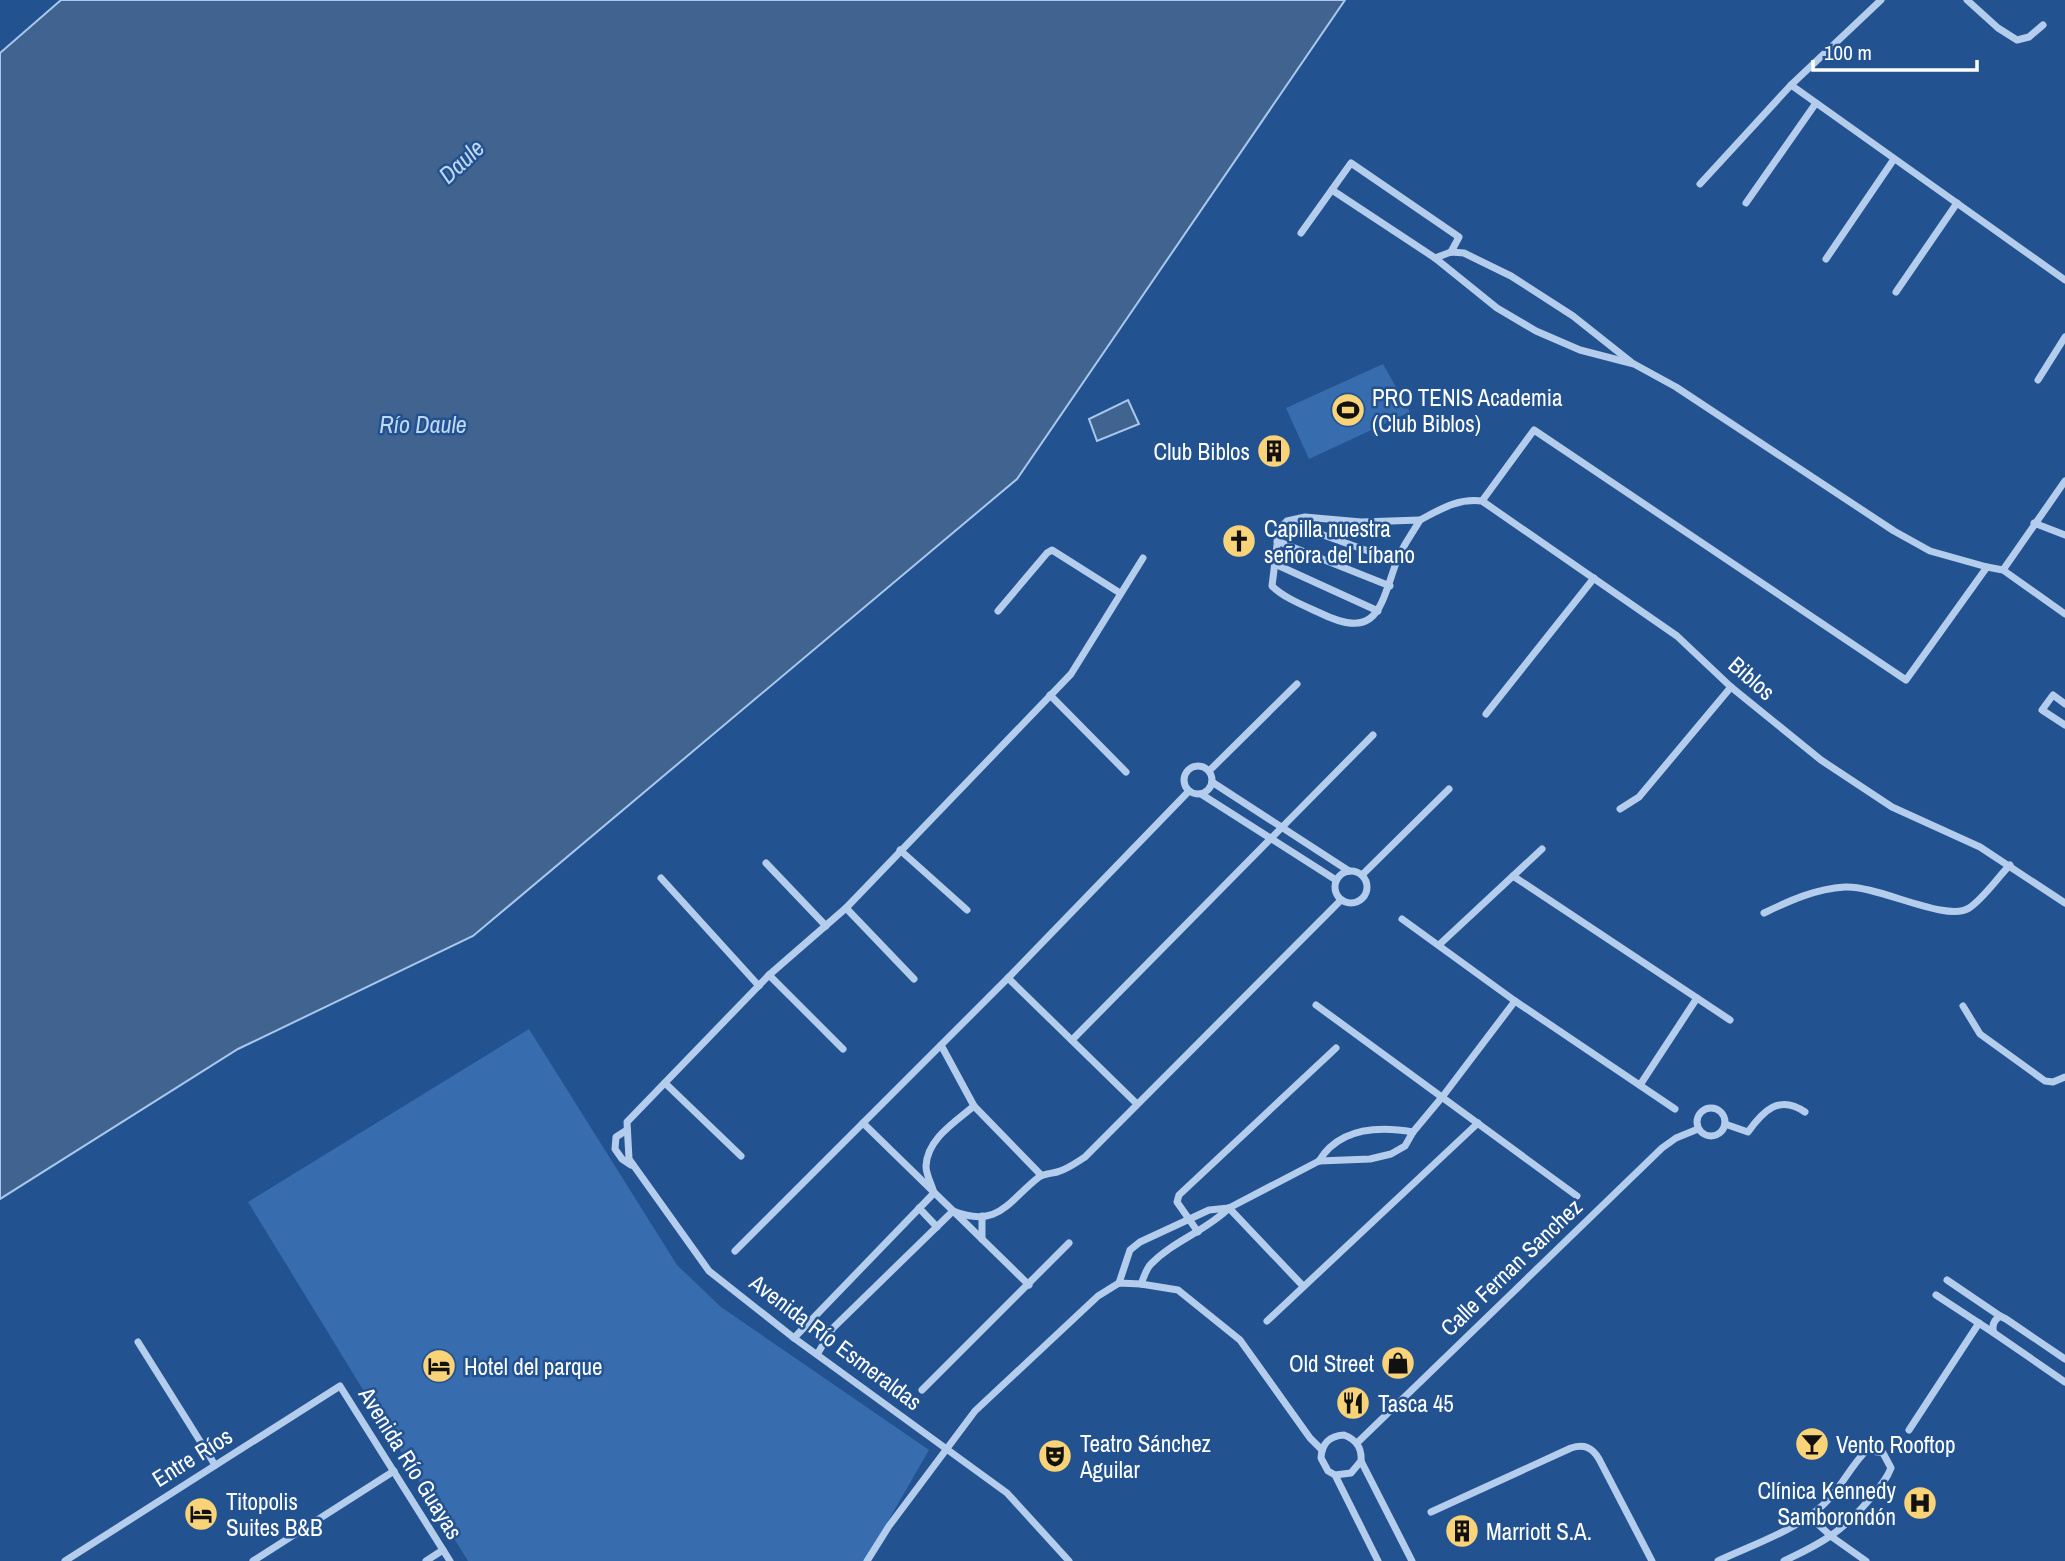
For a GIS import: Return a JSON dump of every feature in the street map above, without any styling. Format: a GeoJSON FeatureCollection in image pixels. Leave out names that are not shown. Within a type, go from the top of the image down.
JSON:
{"type":"FeatureCollection","features":[{"type":"Feature","properties":{"kind":"street"},"geometry":{"type":"LineString","coordinates":[[1700,184],[1791,85],[1881,0]]}},
{"type":"Feature","properties":{"kind":"street"},"geometry":{"type":"LineString","coordinates":[[1967,0],[1998,28],[2017,40],[2029,37],[2043,25]]}},
{"type":"Feature","properties":{"kind":"street"},"geometry":{"type":"LineString","coordinates":[[1791,85],[2065,280]]}},
{"type":"Feature","properties":{"kind":"street"},"geometry":{"type":"LineString","coordinates":[[1746,202],[1816,103]]}},
{"type":"Feature","properties":{"kind":"street"},"geometry":{"type":"LineString","coordinates":[[1826,260],[1894,159]]}},
{"type":"Feature","properties":{"kind":"street"},"geometry":{"type":"LineString","coordinates":[[1301,233],[1351,163],[1459,237],[1451,252]]}},
{"type":"Feature","properties":{"kind":"street"},"geometry":{"type":"LineString","coordinates":[[1332,190],[1435,258],[1497,308],[1536,331],[1580,350],[1634,364]]}},
{"type":"Feature","properties":{"kind":"street"},"geometry":{"type":"LineString","coordinates":[[1896,292],[1957,203]]}},
{"type":"Feature","properties":{"kind":"street"},"geometry":{"type":"LineString","coordinates":[[1435,258],[1451,252],[1464,253],[1511,276],[1573,316],[1634,364],[1676,387],[1894,531],[1930,551],[2003,570],[2065,614]]}},
{"type":"Feature","properties":{"kind":"street"},"geometry":{"type":"LineString","coordinates":[[2038,380],[2065,337]]}},
{"type":"Feature","properties":{"kind":"street"},"geometry":{"type":"LineString","coordinates":[[1420,520],[1396,561],[1390,586],[1378,611],[1367,621],[1349,625],[1322,614],[1272,586],[1279,529],[1287,522],[1305,517],[1362,522],[1420,520],[1450,504],[1467,499],[1482,501],[1534,430],[1906,680],[1987,567]]}},
{"type":"Feature","properties":{"kind":"street"},"geometry":{"type":"LineString","coordinates":[[2003,570],[2065,481]]}},
{"type":"Feature","properties":{"kind":"street","name":"Biblos"},"geometry":{"type":"LineString","coordinates":[[1482,501],[1677,636],[1731,687],[1821,760],[1892,807],[1980,847],[2065,903]]}},
{"type":"Feature","properties":{"kind":"street"},"geometry":{"type":"LineString","coordinates":[[1287,522],[1396,561]]}},
{"type":"Feature","properties":{"kind":"street"},"geometry":{"type":"LineString","coordinates":[[2034,523],[2065,535]]}},
{"type":"Feature","properties":{"kind":"street"},"geometry":{"type":"LineString","coordinates":[[1277,541],[1390,586]]}},
{"type":"Feature","properties":{"kind":"street"},"geometry":{"type":"LineString","coordinates":[[998,611],[1052,550],[1120,593]]}},
{"type":"Feature","properties":{"kind":"street"},"geometry":{"type":"LineString","coordinates":[[635,1167],[615,1149],[616,1137],[769,975],[846,908],[1071,674],[1143,558]]}},
{"type":"Feature","properties":{"kind":"street"},"geometry":{"type":"LineString","coordinates":[[1275,564],[1378,611]]}},
{"type":"Feature","properties":{"kind":"street"},"geometry":{"type":"LineString","coordinates":[[1486,715],[1594,578]]}},
{"type":"Feature","properties":{"kind":"street"},"geometry":{"type":"LineString","coordinates":[[1209,771],[1297,684]]}},
{"type":"Feature","properties":{"kind":"street"},"geometry":{"type":"LineString","coordinates":[[1620,809],[1639,797],[1731,687]]}},
{"type":"Feature","properties":{"kind":"street"},"geometry":{"type":"LineString","coordinates":[[1050,695],[1126,772]]}},
{"type":"Feature","properties":{"kind":"street"},"geometry":{"type":"LineString","coordinates":[[2065,704],[2053,695],[2042,710],[2065,725]]}},
{"type":"Feature","properties":{"kind":"street"},"geometry":{"type":"LineString","coordinates":[[1072,1040],[1373,735]]}},
{"type":"Feature","properties":{"kind":"street"},"geometry":{"type":"LineString","coordinates":[[1336,880],[1201,794],[1189,791],[1185,784],[1188,770],[1202,767],[1209,771],[1212,782],[1349,871],[1362,875],[1367,890],[1363,898],[1348,903],[1341,900],[1334,887],[1336,880],[1349,871]]}},
{"type":"Feature","properties":{"kind":"street"},"geometry":{"type":"LineString","coordinates":[[1201,794],[1207,792],[1212,782]]}},
{"type":"Feature","properties":{"kind":"street"},"geometry":{"type":"LineString","coordinates":[[1362,875],[1449,789]]}},
{"type":"Feature","properties":{"kind":"street"},"geometry":{"type":"LineString","coordinates":[[736,1251],[1189,791]]}},
{"type":"Feature","properties":{"kind":"street"},"geometry":{"type":"LineString","coordinates":[[1440,944],[1542,849]]}},
{"type":"Feature","properties":{"kind":"street"},"geometry":{"type":"LineString","coordinates":[[900,850],[967,909]]}},
{"type":"Feature","properties":{"kind":"street"},"geometry":{"type":"LineString","coordinates":[[765,863],[826,926]]}},
{"type":"Feature","properties":{"kind":"street"},"geometry":{"type":"LineString","coordinates":[[1764,913],[1804,894],[1847,887],[1873,890],[1946,912],[1968,909],[2010,865]]}},
{"type":"Feature","properties":{"kind":"street"},"geometry":{"type":"LineString","coordinates":[[1513,876],[1730,1020]]}},
{"type":"Feature","properties":{"kind":"street"},"geometry":{"type":"LineString","coordinates":[[661,878],[759,986]]}},
{"type":"Feature","properties":{"kind":"street"},"geometry":{"type":"LineString","coordinates":[[953,1211],[970,1217],[992,1216],[1015,1201],[1041,1175],[1060,1171],[1084,1157],[1341,900]]}},
{"type":"Feature","properties":{"kind":"street"},"geometry":{"type":"LineString","coordinates":[[846,908],[914,979]]}},
{"type":"Feature","properties":{"kind":"street"},"geometry":{"type":"LineString","coordinates":[[1402,919],[1675,1110]]}},
{"type":"Feature","properties":{"kind":"street"},"geometry":{"type":"LineString","coordinates":[[769,975],[843,1049]]}},
{"type":"Feature","properties":{"kind":"street"},"geometry":{"type":"LineString","coordinates":[[1007,978],[1136,1104]]}},
{"type":"Feature","properties":{"kind":"street"},"geometry":{"type":"LineString","coordinates":[[1640,1085],[1697,998]]}},
{"type":"Feature","properties":{"kind":"street"},"geometry":{"type":"LineString","coordinates":[[1141,1284],[1148,1265],[1218,1220],[1229,1208],[1319,1161],[1370,1159],[1391,1154],[1405,1146],[1413,1132],[1516,1001]]}},
{"type":"Feature","properties":{"kind":"street"},"geometry":{"type":"LineString","coordinates":[[1316,1006],[1577,1196]]}},
{"type":"Feature","properties":{"kind":"street"},"geometry":{"type":"LineString","coordinates":[[1964,1006],[1980,1034],[2045,1081],[2064,1079]]}},
{"type":"Feature","properties":{"kind":"street"},"geometry":{"type":"LineString","coordinates":[[940,1045],[974,1106],[1041,1175]]}},
{"type":"Feature","properties":{"kind":"street"},"geometry":{"type":"LineString","coordinates":[[1198,1232],[1177,1202],[1180,1195],[1336,1048]]}},
{"type":"Feature","properties":{"kind":"street"},"geometry":{"type":"LineString","coordinates":[[665,1083],[741,1156]]}},
{"type":"Feature","properties":{"kind":"street"},"geometry":{"type":"LineString","coordinates":[[1725,1124],[1748,1132],[1761,1113],[1777,1106],[1795,1105],[1805,1112]]}},
{"type":"Feature","properties":{"kind":"street"},"geometry":{"type":"LineString","coordinates":[[934,1193],[926,1168],[929,1151],[944,1131],[974,1106]]}},
{"type":"Feature","properties":{"kind":"street"},"geometry":{"type":"LineString","coordinates":[[1708,1108],[1717,1109],[1724,1115],[1725,1124],[1722,1132],[1714,1136],[1705,1135],[1698,1129],[1697,1121],[1700,1112],[1708,1108]]}},
{"type":"Feature","properties":{"kind":"street"},"geometry":{"type":"LineString","coordinates":[[1267,1321],[1478,1122]]}},
{"type":"Feature","properties":{"kind":"street"},"geometry":{"type":"LineString","coordinates":[[863,1123],[1029,1285]]}},
{"type":"Feature","properties":{"kind":"street","name":"Avenida Río Esmeraldas"},"geometry":{"type":"LineString","coordinates":[[627,1126],[628,1153],[635,1167],[709,1270],[794,1338],[1007,1493],[1069,1561]]}},
{"type":"Feature","properties":{"kind":"street"},"geometry":{"type":"LineString","coordinates":[[1319,1161],[1326,1149],[1338,1139],[1378,1128],[1413,1132]]}},
{"type":"Feature","properties":{"kind":"street","name":"Calle Fernan Sanchez"},"geometry":{"type":"LineString","coordinates":[[1357,1443],[1662,1148],[1698,1129]]}},
{"type":"Feature","properties":{"kind":"street"},"geometry":{"type":"LineString","coordinates":[[794,1338],[934,1193]]}},
{"type":"Feature","properties":{"kind":"street"},"geometry":{"type":"LineString","coordinates":[[919,1208],[937,1227]]}},
{"type":"Feature","properties":{"kind":"street"},"geometry":{"type":"LineString","coordinates":[[1119,1283],[1130,1250],[1140,1242],[1209,1210],[1229,1208]]}},
{"type":"Feature","properties":{"kind":"street"},"geometry":{"type":"LineString","coordinates":[[1229,1208],[1303,1286]]}},
{"type":"Feature","properties":{"kind":"street"},"geometry":{"type":"LineString","coordinates":[[818,1353],[833,1328],[953,1211]]}},
{"type":"Feature","properties":{"kind":"street"},"geometry":{"type":"LineString","coordinates":[[982,1216],[982,1239]]}},
{"type":"Feature","properties":{"kind":"street"},"geometry":{"type":"LineString","coordinates":[[922,1390],[1069,1243]]}},
{"type":"Feature","properties":{"kind":"street"},"geometry":{"type":"LineString","coordinates":[[1947,1280],[2065,1359]]}},
{"type":"Feature","properties":{"kind":"street"},"geometry":{"type":"LineString","coordinates":[[867,1561],[975,1411],[1098,1296],[1119,1283],[1178,1290],[1240,1340],[1310,1438],[1322,1450]]}},
{"type":"Feature","properties":{"kind":"street"},"geometry":{"type":"LineString","coordinates":[[1936,1295],[2065,1381]]}},
{"type":"Feature","properties":{"kind":"street"},"geometry":{"type":"LineString","coordinates":[[1994,1333],[1993,1325],[2000,1317]]}},
{"type":"Feature","properties":{"kind":"street"},"geometry":{"type":"LineString","coordinates":[[1909,1430],[1979,1323]]}},
{"type":"Feature","properties":{"kind":"street"},"geometry":{"type":"LineString","coordinates":[[138,1342],[215,1465]]}},
{"type":"Feature","properties":{"kind":"street","name":"Entre Ríos"},"geometry":{"type":"LineString","coordinates":[[65,1561],[340,1386]]}},
{"type":"Feature","properties":{"kind":"street","name":"Avenida Río Guayas"},"geometry":{"type":"LineString","coordinates":[[340,1386],[450,1561]]}},
{"type":"Feature","properties":{"kind":"street"},"geometry":{"type":"LineString","coordinates":[[1378,1561],[1335,1475],[1323,1465],[1322,1450],[1330,1438],[1351,1438],[1357,1443],[1361,1461],[1412,1561]]}},
{"type":"Feature","properties":{"kind":"street"},"geometry":{"type":"LineString","coordinates":[[1432,1512],[1571,1448],[1584,1446],[1591,1448],[1599,1459],[1652,1561]]}},
{"type":"Feature","properties":{"kind":"street"},"geometry":{"type":"LineString","coordinates":[[1718,1561],[1809,1516],[1835,1492],[1867,1450],[1883,1453],[1891,1468],[1887,1478],[1849,1523],[1832,1537],[1790,1560]]}},
{"type":"Feature","properties":{"kind":"street"},"geometry":{"type":"LineString","coordinates":[[1335,1475],[1351,1474],[1361,1461]]}},
{"type":"Feature","properties":{"kind":"street"},"geometry":{"type":"LineString","coordinates":[[253,1561],[394,1471]]}},
{"type":"Feature","properties":{"kind":"street"},"geometry":{"type":"LineString","coordinates":[[1809,1516],[1832,1537],[1866,1561]]}},
{"type":"Feature","properties":{"kind":"street"},"geometry":{"type":"LineString","coordinates":[[426,1561],[443,1550]]}},
{"type":"Feature","properties":{"kind":"shaded area","name":"PRO TENIS Academia (Club Biblos)"},"geometry":{"type":"Polygon","coordinates":[[[1383,364],[1410,412],[1309,459],[1286,408],[1383,364]]]}},
{"type":"Feature","properties":{"kind":"shaded area"},"geometry":{"type":"Polygon","coordinates":[[[529,1029],[677,1265],[721,1307],[929,1450],[865,1561],[468,1561],[248,1202],[529,1029]]]}},
{"type":"Feature","properties":{"kind":"water","name":"Río Daule"},"geometry":{"type":"Polygon","coordinates":[[[61,0],[1345,0],[1017,479],[473,936],[238,1049],[0,1199],[0,53],[61,0]]]}},
{"type":"Feature","properties":{"kind":"water"},"geometry":{"type":"Polygon","coordinates":[[[1128,400],[1139,424],[1097,441],[1089,419],[1128,400]]]}},
{"type":"Feature","properties":{"kind":"place","name":"PRO TENIS Academia (Club Biblos)"},"geometry":{"type":"Point","coordinates":[1348,410]}},
{"type":"Feature","properties":{"kind":"place","name":"Club Biblos"},"geometry":{"type":"Point","coordinates":[1274,451]}},
{"type":"Feature","properties":{"kind":"place","name":"Capilla nuestra señora del Líbano"},"geometry":{"type":"Point","coordinates":[1239,541]}},
{"type":"Feature","properties":{"kind":"place","name":"Old Street"},"geometry":{"type":"Point","coordinates":[1398,1363]}},
{"type":"Feature","properties":{"kind":"place","name":"Hotel del parque"},"geometry":{"type":"Point","coordinates":[439,1366]}},
{"type":"Feature","properties":{"kind":"place","name":"Tasca 45"},"geometry":{"type":"Point","coordinates":[1353,1403]}},
{"type":"Feature","properties":{"kind":"place","name":"Vento Rooftop"},"geometry":{"type":"Point","coordinates":[1812,1444]}},
{"type":"Feature","properties":{"kind":"place","name":"Teatro Sánchez Aguilar"},"geometry":{"type":"Point","coordinates":[1055,1456]}},
{"type":"Feature","properties":{"kind":"place","name":"Clínica Kennedy Samborondón"},"geometry":{"type":"Point","coordinates":[1920,1503]}},
{"type":"Feature","properties":{"kind":"place","name":"Titopolis Suites B&B"},"geometry":{"type":"Point","coordinates":[201,1514]}},
{"type":"Feature","properties":{"kind":"place","name":"Marriott S.A."},"geometry":{"type":"Point","coordinates":[1462,1531]}},
{"type":"Feature","properties":{"kind":"water label","name":"Daule"},"geometry":{"type":"Point","coordinates":[461,161]}}]}
